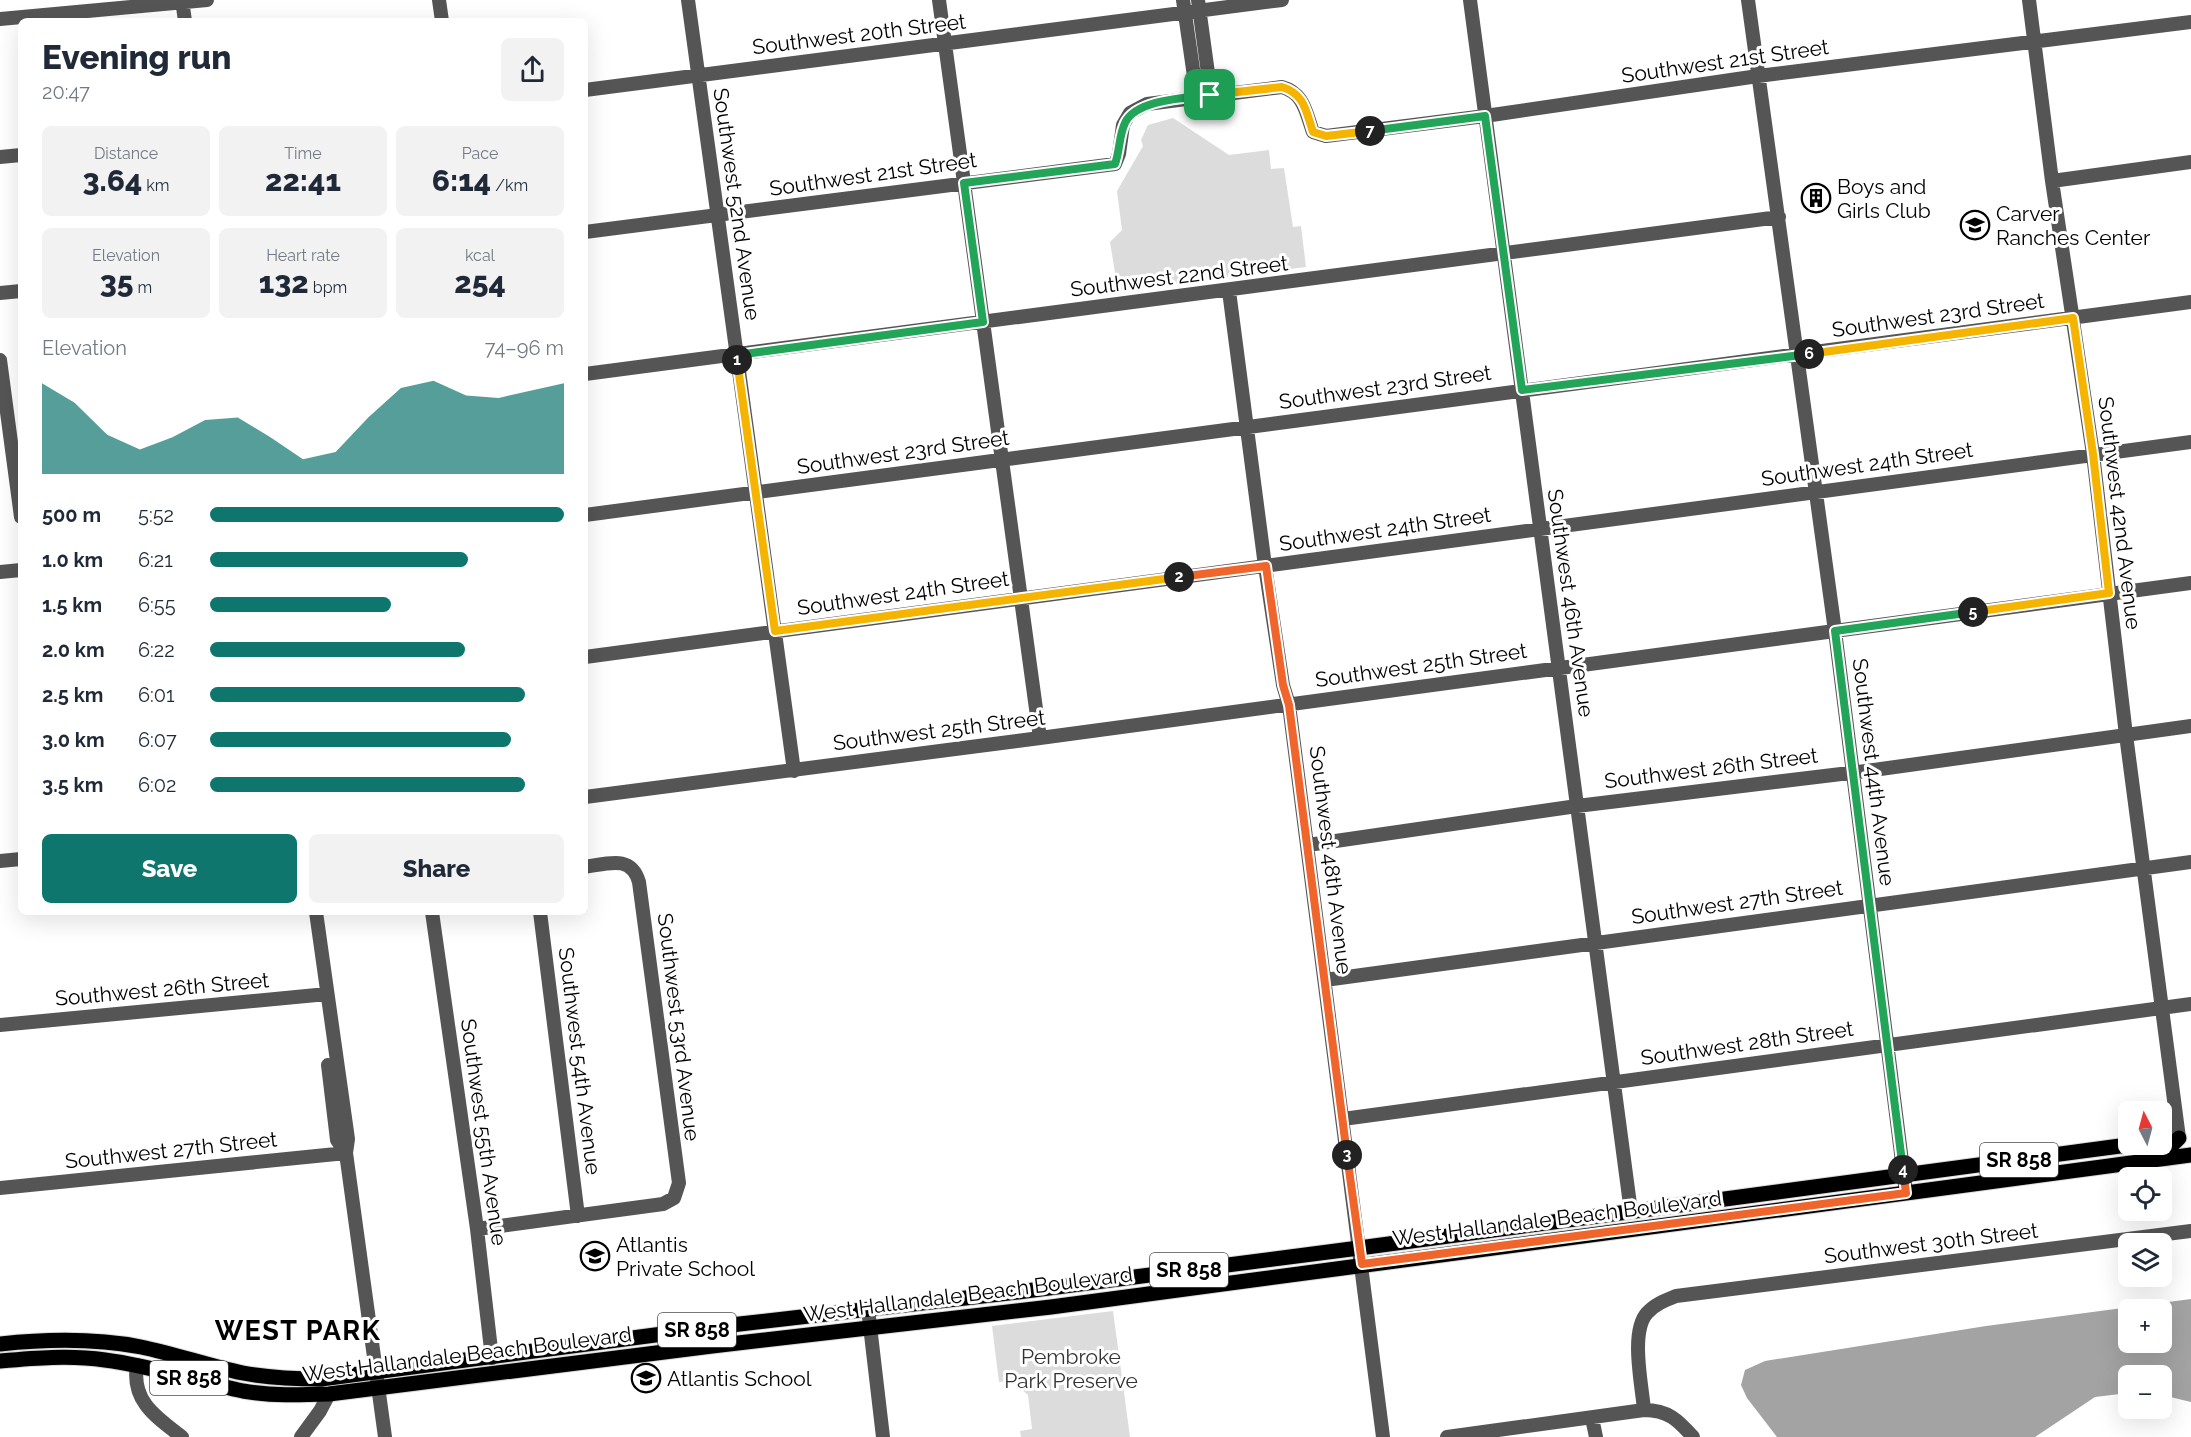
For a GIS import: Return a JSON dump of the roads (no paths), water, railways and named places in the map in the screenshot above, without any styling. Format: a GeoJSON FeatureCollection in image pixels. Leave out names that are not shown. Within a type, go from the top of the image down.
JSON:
{"type":"FeatureCollection","features":[{"type":"Feature","properties":{"kind":"main road"},"geometry":{"type":"LineString","coordinates":[[2172,1141],[2187,1140]]}},
{"type":"Feature","properties":{"kind":"main road"},"geometry":{"type":"LineString","coordinates":[[2168,1158],[2187,1140]]}},
{"type":"Feature","properties":{"kind":"main road"},"geometry":{"type":"LineString","coordinates":[[2133,1163],[2187,1140]]}},
{"type":"Feature","properties":{"kind":"main road","name":"West Hallandale Beach Boulevard"},"geometry":{"type":"LineString","coordinates":[[0,1344],[48,1340],[85,1341],[142,1348],[245,1373],[287,1379],[321,1379],[731,1325],[1018,1292],[1359,1248],[2118,1146]]}},
{"type":"Feature","properties":{"kind":"main road","name":"West Hallandale Beach Boulevard"},"geometry":{"type":"LineString","coordinates":[[0,1361],[69,1357],[137,1365],[245,1391],[287,1396],[329,1394],[1051,1307],[2191,1155]]}},
{"type":"Feature","properties":{"kind":"main road"},"geometry":{"type":"LineString","coordinates":[[1636,1228],[1649,1217],[1707,1209],[1720,1200]]}},
{"type":"Feature","properties":{"kind":"main road"},"geometry":{"type":"LineString","coordinates":[[1530,1243],[1549,1233],[1612,1224],[1631,1212]]}},
{"type":"Feature","properties":{"kind":"main road"},"geometry":{"type":"LineString","coordinates":[[1018,1292],[1037,1303],[1051,1307]]}},
{"type":"Feature","properties":{"kind":"main road"},"geometry":{"type":"LineString","coordinates":[[0,1353],[74,1350],[85,1341]]}},
{"type":"Feature","properties":{"kind":"main road"},"geometry":{"type":"LineString","coordinates":[[137,1365],[171,1356]]}},
{"type":"Feature","properties":{"kind":"street"},"geometry":{"type":"LineString","coordinates":[[0,19],[207,0]]}},
{"type":"Feature","properties":{"kind":"street"},"geometry":{"type":"LineString","coordinates":[[439,0],[442,18]]}},
{"type":"Feature","properties":{"kind":"street","name":"Southwest 52nd Avenue"},"geometry":{"type":"LineString","coordinates":[[688,0],[794,771]]}},
{"type":"Feature","properties":{"kind":"street"},"geometry":{"type":"LineString","coordinates":[[939,0],[1040,738]]}},
{"type":"Feature","properties":{"kind":"street","name":"Southwest 20th Street"},"geometry":{"type":"LineString","coordinates":[[588,90],[946,44],[1183,6],[1282,0]]}},
{"type":"Feature","properties":{"kind":"street","name":"Southwest 46th Avenue"},"geometry":{"type":"LineString","coordinates":[[1470,0],[1631,1212]]}},
{"type":"Feature","properties":{"kind":"street","name":"Southwest 44th Avenue"},"geometry":{"type":"LineString","coordinates":[[1748,0],[1835,631],[1906,1193]]}},
{"type":"Feature","properties":{"kind":"street","name":"Southwest 42nd Avenue"},"geometry":{"type":"LineString","coordinates":[[2029,0],[2052,181],[2093,454],[2126,735],[2162,1009],[2187,1140]]}},
{"type":"Feature","properties":{"kind":"street"},"geometry":{"type":"LineString","coordinates":[[182,2],[185,18]]}},
{"type":"Feature","properties":{"kind":"street"},"geometry":{"type":"LineString","coordinates":[[1199,5],[1204,96]]}},
{"type":"Feature","properties":{"kind":"street"},"geometry":{"type":"LineString","coordinates":[[1183,6],[1204,96]]}},
{"type":"Feature","properties":{"kind":"street","name":"Southwest 21st Street"},"geometry":{"type":"LineString","coordinates":[[588,232],[1115,164],[1124,125],[1130,113],[1148,104],[1204,96],[1282,87],[1293,90],[1301,98],[1313,132],[1326,136],[1485,116],[1758,76],[2191,22]]}},
{"type":"Feature","properties":{"kind":"street"},"geometry":{"type":"LineString","coordinates":[[0,157],[18,155]]}},
{"type":"Feature","properties":{"kind":"street"},"geometry":{"type":"LineString","coordinates":[[2052,181],[2191,162]]}},
{"type":"Feature","properties":{"kind":"street","name":"Southwest 22nd Street"},"geometry":{"type":"LineString","coordinates":[[588,374],[1779,217]]}},
{"type":"Feature","properties":{"kind":"street"},"geometry":{"type":"LineString","coordinates":[[0,293],[18,291]]}},
{"type":"Feature","properties":{"kind":"street","name":"Southwest 48th Avenue"},"geometry":{"type":"LineString","coordinates":[[1229,291],[1266,566],[1283,685],[1289,705],[1308,845],[1383,1437]]}},
{"type":"Feature","properties":{"kind":"street","name":"Southwest 23rd Street"},"geometry":{"type":"LineString","coordinates":[[588,515],[2191,302]]}},
{"type":"Feature","properties":{"kind":"street"},"geometry":{"type":"LineString","coordinates":[[0,360],[18,495]]}},
{"type":"Feature","properties":{"kind":"street","name":"Southwest 24th Street"},"geometry":{"type":"LineString","coordinates":[[588,657],[2191,442]]}},
{"type":"Feature","properties":{"kind":"street"},"geometry":{"type":"LineString","coordinates":[[0,572],[18,570]]}},
{"type":"Feature","properties":{"kind":"street","name":"Southwest 25th Street"},"geometry":{"type":"LineString","coordinates":[[588,797],[794,771],[2191,583]]}},
{"type":"Feature","properties":{"kind":"street","name":"Southwest 26th Street"},"geometry":{"type":"LineString","coordinates":[[1308,845],[1577,806],[1853,772],[2191,726]]}},
{"type":"Feature","properties":{"kind":"street"},"geometry":{"type":"LineString","coordinates":[[0,861],[18,859]]}},
{"type":"Feature","properties":{"kind":"street","name":"Southwest 27th Street"},"geometry":{"type":"LineString","coordinates":[[1325,980],[2191,862]]}},
{"type":"Feature","properties":{"kind":"street","name":"Southwest 53rd Avenue"},"geometry":{"type":"LineString","coordinates":[[578,1216],[663,1204],[674,1198],[679,1183],[639,882],[636,873],[629,865],[616,863],[588,867]]}},
{"type":"Feature","properties":{"kind":"street"},"geometry":{"type":"LineString","coordinates":[[310,915],[348,1139],[346,1153],[385,1437]]}},
{"type":"Feature","properties":{"kind":"street"},"geometry":{"type":"LineString","coordinates":[[316,915],[324,994]]}},
{"type":"Feature","properties":{"kind":"street","name":"Southwest 55th Avenue"},"geometry":{"type":"LineString","coordinates":[[432,915],[477,1229],[492,1358]]}},
{"type":"Feature","properties":{"kind":"street","name":"Southwest 54th Avenue"},"geometry":{"type":"LineString","coordinates":[[540,915],[578,1216]]}},
{"type":"Feature","properties":{"kind":"street","name":"Southwest 26th Street"},"geometry":{"type":"LineString","coordinates":[[0,1025],[324,994]]}},
{"type":"Feature","properties":{"kind":"street","name":"Southwest 28th Street"},"geometry":{"type":"LineString","coordinates":[[1343,1119],[2191,1004]]}},
{"type":"Feature","properties":{"kind":"street","name":"Southwest 27th Street"},"geometry":{"type":"LineString","coordinates":[[0,1188],[346,1153]]}},
{"type":"Feature","properties":{"kind":"street"},"geometry":{"type":"LineString","coordinates":[[477,1229],[578,1216]]}},
{"type":"Feature","properties":{"kind":"street","name":"Southwest 30th Street"},"geometry":{"type":"LineString","coordinates":[[1644,1410],[1638,1335],[1642,1321],[1648,1312],[1660,1303],[1676,1296],[2191,1231]]}},
{"type":"Feature","properties":{"kind":"street"},"geometry":{"type":"LineString","coordinates":[[868,1310],[883,1437]]}},
{"type":"Feature","properties":{"kind":"street"},"geometry":{"type":"LineString","coordinates":[[137,1365],[135,1378],[138,1395],[159,1419],[182,1437]]}},
{"type":"Feature","properties":{"kind":"street"},"geometry":{"type":"LineString","coordinates":[[301,1437],[329,1394]]}},
{"type":"Feature","properties":{"kind":"street"},"geometry":{"type":"LineString","coordinates":[[1447,1437],[1488,1435],[1644,1410],[1658,1410],[1678,1420],[1693,1437]]}},
{"type":"Feature","properties":{"kind":"street"},"geometry":{"type":"LineString","coordinates":[[1592,1418],[1596,1437]]}},
{"type":"Feature","properties":{"kind":"place","name":"Boys and Girls Club"},"geometry":{"type":"Point","coordinates":[1816,198]}},
{"type":"Feature","properties":{"kind":"place","name":"Carver Ranches Center"},"geometry":{"type":"Point","coordinates":[1975,225]}},
{"type":"Feature","properties":{"kind":"place","name":"Atlantis Private School"},"geometry":{"type":"Point","coordinates":[595,1256]}},
{"type":"Feature","properties":{"kind":"place","name":"Atlantis School"},"geometry":{"type":"Point","coordinates":[646,1378]}},
{"type":"Feature","properties":{"kind":"district","name":"WEST PARK"},"geometry":{"type":"Point","coordinates":[298,1330]}},
{"type":"Feature","properties":{"kind":"park label","name":"Pembroke Park Preserve"},"geometry":{"type":"Point","coordinates":[1071,1368]}}]}
